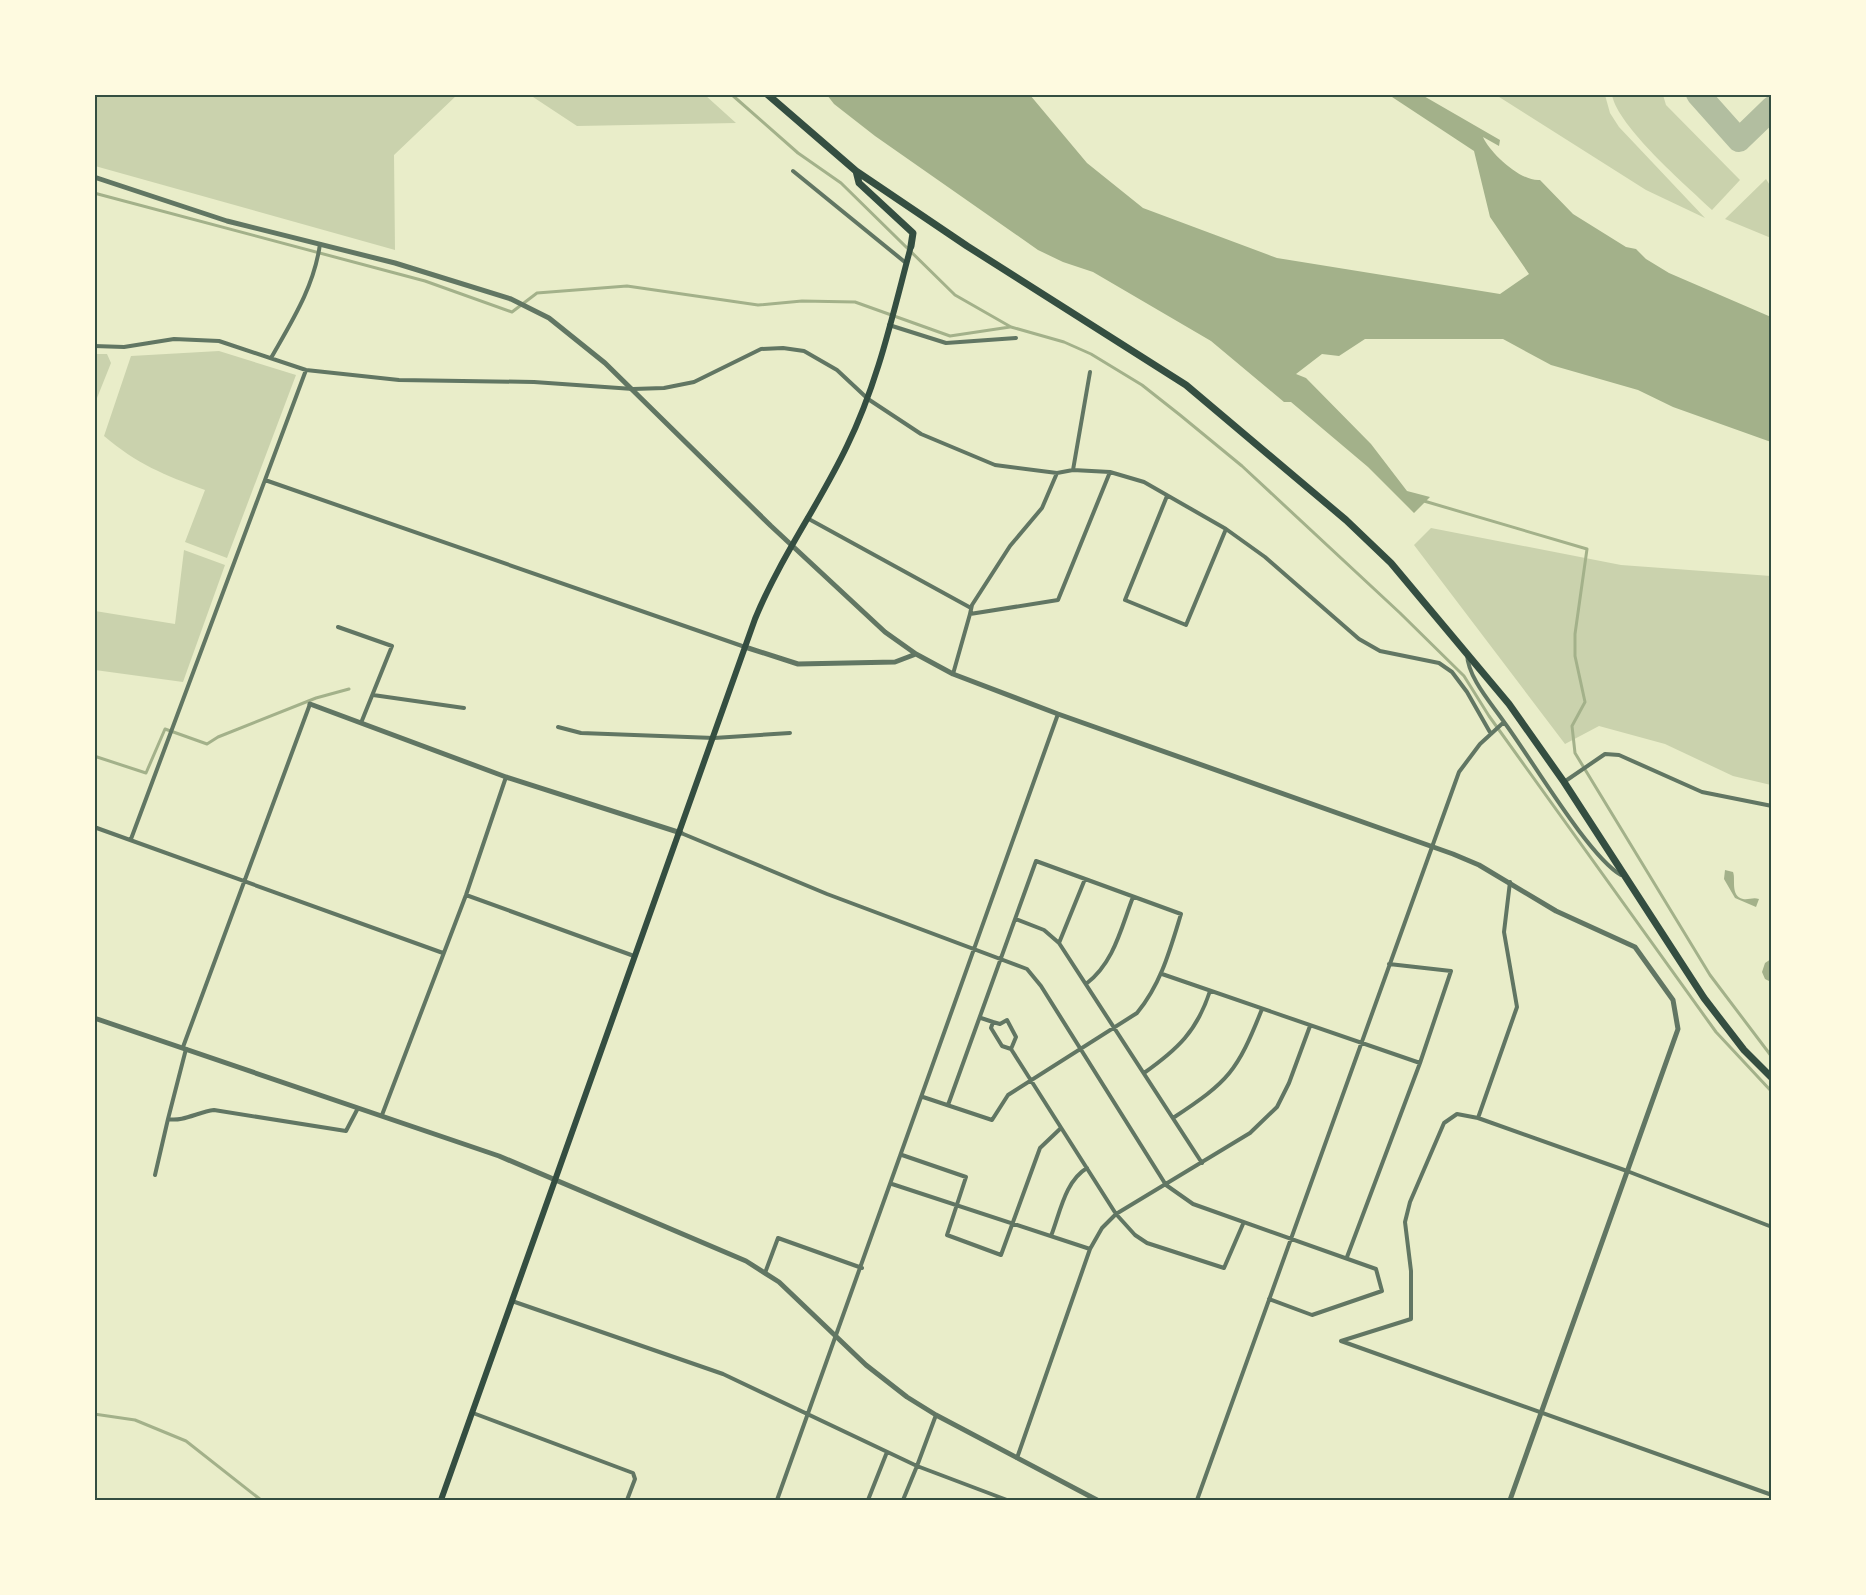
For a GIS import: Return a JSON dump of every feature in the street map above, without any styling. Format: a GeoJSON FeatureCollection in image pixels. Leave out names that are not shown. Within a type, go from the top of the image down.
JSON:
{"type":"FeatureCollection","features":[{"type":"Feature","properties":{"kind":"main road"},"geometry":{"type":"LineString","coordinates":[[767,94],[856,171],[967,246],[1186,385],[1346,520],[1391,563],[1467,651],[1509,704],[1564,782],[1704,998],[1744,1050],[1772,1078]]}},
{"type":"Feature","properties":{"kind":"main road"},"geometry":{"type":"LineString","coordinates":[[441,1500],[637,957],[745,647],[771,581],[846,447],[868,399],[911,247],[913,232],[859,183],[856,171]]}},
{"type":"Feature","properties":{"kind":"street"},"geometry":{"type":"LineString","coordinates":[[793,171],[907,260]]}},
{"type":"Feature","properties":{"kind":"street"},"geometry":{"type":"LineString","coordinates":[[94,177],[227,220],[395,263],[511,299],[549,318],[633,389],[885,632],[916,654],[953,674],[1058,714],[1479,865],[1556,911],[1635,947],[1673,1000],[1678,1029],[1510,1500]]}},
{"type":"Feature","properties":{"kind":"street"},"geometry":{"type":"LineString","coordinates":[[271,358],[306,297],[317,266],[320,244]]}},
{"type":"Feature","properties":{"kind":"street"},"geometry":{"type":"LineString","coordinates":[[889,324],[946,343],[1016,338]]}},
{"type":"Feature","properties":{"kind":"street"},"geometry":{"type":"LineString","coordinates":[[94,346],[124,347],[174,339],[219,341],[306,370],[399,380],[534,382],[633,389],[664,388],[694,382],[761,349],[783,348],[804,351],[837,370],[868,399],[921,434],[995,465],[1057,472],[1073,470],[1110,472],[1144,482],[1226,529],[1265,557],[1359,639],[1380,651],[1438,663],[1452,672],[1491,734]]}},
{"type":"Feature","properties":{"kind":"street"},"geometry":{"type":"LineString","coordinates":[[132,839],[306,370]]}},
{"type":"Feature","properties":{"kind":"street"},"geometry":{"type":"LineString","coordinates":[[1073,470],[1090,372]]}},
{"type":"Feature","properties":{"kind":"street"},"geometry":{"type":"LineString","coordinates":[[953,674],[971,608],[1010,546],[1042,508],[1057,472]]}},
{"type":"Feature","properties":{"kind":"street"},"geometry":{"type":"LineString","coordinates":[[970,614],[1058,600],[1110,472]]}},
{"type":"Feature","properties":{"kind":"street"},"geometry":{"type":"LineString","coordinates":[[265,480],[798,664],[895,662],[916,654]]}},
{"type":"Feature","properties":{"kind":"street"},"geometry":{"type":"LineString","coordinates":[[1167,496],[1125,600],[1186,625],[1226,529]]}},
{"type":"Feature","properties":{"kind":"street"},"geometry":{"type":"LineString","coordinates":[[807,518],[971,608]]}},
{"type":"Feature","properties":{"kind":"street"},"geometry":{"type":"LineString","coordinates":[[338,627],[392,646],[361,723]]}},
{"type":"Feature","properties":{"kind":"street"},"geometry":{"type":"LineString","coordinates":[[1467,651],[1467,663],[1502,724],[1612,869],[1625,876]]}},
{"type":"Feature","properties":{"kind":"street"},"geometry":{"type":"LineString","coordinates":[[373,695],[464,708]]}},
{"type":"Feature","properties":{"kind":"street"},"geometry":{"type":"LineString","coordinates":[[155,1174],[185,1048],[310,704],[506,777],[681,833],[827,894],[1027,969],[1166,1185],[1193,1204],[1243,1224],[1292,1238],[1377,1269],[1382,1291],[1312,1314],[1269,1299]]}},
{"type":"Feature","properties":{"kind":"street"},"geometry":{"type":"LineString","coordinates":[[777,1500],[862,1268],[1058,714]]}},
{"type":"Feature","properties":{"kind":"street"},"geometry":{"type":"LineString","coordinates":[[1197,1500],[1459,772],[1469,756],[1502,724]]}},
{"type":"Feature","properties":{"kind":"street"},"geometry":{"type":"LineString","coordinates":[[558,727],[581,733],[714,738],[790,733]]}},
{"type":"Feature","properties":{"kind":"street"},"geometry":{"type":"LineString","coordinates":[[1564,782],[1605,754],[1619,755],[1701,792],[1772,806]]}},
{"type":"Feature","properties":{"kind":"street"},"geometry":{"type":"LineString","coordinates":[[382,1115],[465,895],[506,777]]}},
{"type":"Feature","properties":{"kind":"street"},"geometry":{"type":"LineString","coordinates":[[94,827],[246,880],[443,954]]}},
{"type":"Feature","properties":{"kind":"street"},"geometry":{"type":"LineString","coordinates":[[923,1097],[992,1120],[1008,1095],[1137,1013],[1152,995],[1162,974],[1181,914],[1036,861],[948,1105]]}},
{"type":"Feature","properties":{"kind":"street"},"geometry":{"type":"LineString","coordinates":[[1059,943],[1085,879]]}},
{"type":"Feature","properties":{"kind":"street"},"geometry":{"type":"LineString","coordinates":[[1478,1118],[1517,1006],[1504,932],[1510,882]]}},
{"type":"Feature","properties":{"kind":"street"},"geometry":{"type":"LineString","coordinates":[[465,895],[637,957]]}},
{"type":"Feature","properties":{"kind":"street"},"geometry":{"type":"LineString","coordinates":[[1086,984],[1105,968],[1133,896]]}},
{"type":"Feature","properties":{"kind":"street"},"geometry":{"type":"LineString","coordinates":[[1016,919],[1044,930],[1059,943],[1202,1163]]}},
{"type":"Feature","properties":{"kind":"street"},"geometry":{"type":"LineString","coordinates":[[1347,1257],[1420,1063],[1451,970],[1389,964]]}},
{"type":"Feature","properties":{"kind":"street"},"geometry":{"type":"LineString","coordinates":[[1162,974],[1362,1045],[1420,1063]]}},
{"type":"Feature","properties":{"kind":"street"},"geometry":{"type":"LineString","coordinates":[[1144,1073],[1175,1050],[1190,1033],[1203,1013],[1210,991]]}},
{"type":"Feature","properties":{"kind":"street"},"geometry":{"type":"LineString","coordinates":[[1173,1118],[1216,1090],[1228,1078],[1246,1050],[1262,1009]]}},
{"type":"Feature","properties":{"kind":"street"},"geometry":{"type":"LineString","coordinates":[[94,1018],[499,1156],[746,1261],[779,1282],[879,1377],[936,1415],[1097,1500]]}},
{"type":"Feature","properties":{"kind":"street"},"geometry":{"type":"LineString","coordinates":[[981,1018],[1000,1024],[1006,1020],[1016,1037],[1011,1049]]}},
{"type":"Feature","properties":{"kind":"street"},"geometry":{"type":"LineString","coordinates":[[993,1022],[992,1028],[1002,1046],[1011,1049],[1116,1214],[1135,1234],[1147,1243],[1224,1268],[1243,1224]]}},
{"type":"Feature","properties":{"kind":"street"},"geometry":{"type":"LineString","coordinates":[[1017,1458],[1090,1249],[1102,1228],[1116,1214],[1250,1133],[1277,1107],[1289,1083],[1310,1026]]}},
{"type":"Feature","properties":{"kind":"street"},"geometry":{"type":"LineString","coordinates":[[168,1119],[177,1121],[200,1111],[214,1110],[346,1131],[358,1107]]}},
{"type":"Feature","properties":{"kind":"street"},"geometry":{"type":"LineString","coordinates":[[1772,1227],[1627,1171],[1478,1118],[1457,1114],[1444,1123],[1410,1202],[1405,1222],[1411,1271],[1411,1319],[1341,1341],[1772,1495]]}},
{"type":"Feature","properties":{"kind":"street"},"geometry":{"type":"LineString","coordinates":[[902,1155],[966,1177],[946,1235],[1001,1255],[1040,1148],[1061,1128]]}},
{"type":"Feature","properties":{"kind":"street"},"geometry":{"type":"LineString","coordinates":[[1051,1236],[1071,1183],[1078,1173],[1087,1168]]}},
{"type":"Feature","properties":{"kind":"street"},"geometry":{"type":"LineString","coordinates":[[892,1184],[1090,1249]]}},
{"type":"Feature","properties":{"kind":"street"},"geometry":{"type":"LineString","coordinates":[[765,1273],[778,1238],[862,1268]]}},
{"type":"Feature","properties":{"kind":"street"},"geometry":{"type":"LineString","coordinates":[[512,1302],[723,1374],[917,1466],[1007,1500]]}},
{"type":"Feature","properties":{"kind":"street"},"geometry":{"type":"LineString","coordinates":[[472,1413],[633,1473],[635,1479],[627,1500]]}},
{"type":"Feature","properties":{"kind":"street"},"geometry":{"type":"LineString","coordinates":[[903,1500],[936,1415]]}},
{"type":"Feature","properties":{"kind":"street"},"geometry":{"type":"LineString","coordinates":[[868,1500],[886,1452]]}},
{"type":"Feature","properties":{"kind":"shaded area"},"geometry":{"type":"Polygon","coordinates":[[[94,95],[457,95],[394,155],[395,250],[95,166],[94,95]]]}},
{"type":"Feature","properties":{"kind":"shaded area"},"geometry":{"type":"Polygon","coordinates":[[[530,95],[705,95],[736,123],[577,126],[530,95]]]}},
{"type":"Feature","properties":{"kind":"shaded area"},"geometry":{"type":"Polygon","coordinates":[[[827,95],[1030,95],[1087,163],[1143,208],[1277,258],[1500,294],[1529,274],[1490,217],[1474,151],[1389,95],[1422,95],[1500,140],[1499,146],[1483,137],[1492,151],[1507,165],[1524,176],[1540,180],[1573,214],[1626,247],[1636,249],[1646,259],[1669,273],[1771,317],[1771,442],[1673,407],[1638,390],[1551,365],[1503,339],[1365,339],[1339,356],[1322,354],[1296,374],[1306,378],[1371,444],[1407,491],[1430,497],[1414,513],[1368,467],[1291,402],[1284,402],[1211,341],[1093,272],[1063,262],[1038,250],[875,136],[834,104],[827,95]]]}},
{"type":"Feature","properties":{"kind":"shaded area"},"geometry":{"type":"Polygon","coordinates":[[[1496,95],[1605,95],[1610,113],[1619,127],[1705,218],[1646,190],[1496,95]]]}},
{"type":"Feature","properties":{"kind":"shaded area"},"geometry":{"type":"Polygon","coordinates":[[[1612,95],[1663,95],[1666,105],[1740,180],[1712,210],[1639,139],[1617,108],[1612,95]]]}},
{"type":"Feature","properties":{"kind":"shaded area"},"geometry":{"type":"Polygon","coordinates":[[[1766,179],[1771,187],[1771,238],[1725,219],[1766,179]]]}},
{"type":"Feature","properties":{"kind":"shaded area"},"geometry":{"type":"Polygon","coordinates":[[[219,351],[296,375],[227,558],[185,542],[205,490],[152,468],[104,436],[131,356],[219,351]]]}},
{"type":"Feature","properties":{"kind":"shaded area"},"geometry":{"type":"Polygon","coordinates":[[[95,354],[107,354],[111,363],[95,403],[95,354]]]}},
{"type":"Feature","properties":{"kind":"shaded area"},"geometry":{"type":"Polygon","coordinates":[[[1431,528],[1621,565],[1771,576],[1771,785],[1733,776],[1665,744],[1599,726],[1565,744],[1414,545],[1431,528]]]}},
{"type":"Feature","properties":{"kind":"shaded area"},"geometry":{"type":"Polygon","coordinates":[[[184,550],[225,565],[183,682],[95,670],[95,611],[175,624],[184,550]]]}},
{"type":"Feature","properties":{"kind":"shaded area"},"geometry":{"type":"Polygon","coordinates":[[[1725,870],[1733,872],[1735,891],[1739,897],[1759,899],[1756,907],[1735,898],[1724,879],[1725,870]]]}},
{"type":"Feature","properties":{"kind":"shaded area"},"geometry":{"type":"Polygon","coordinates":[[[1771,959],[1771,982],[1765,979],[1762,972],[1765,963],[1771,959]]]}},
{"type":"Feature","properties":{"kind":"waterway"},"geometry":{"type":"LineString","coordinates":[[731,94],[798,153],[841,183],[955,295],[1011,327],[1064,342],[1091,354],[1142,385],[1242,466],[1400,613],[1464,676],[1489,716],[1716,1032],[1772,1092]]}},
{"type":"Feature","properties":{"kind":"waterway"},"geometry":{"type":"LineString","coordinates":[[94,193],[425,281],[512,312],[537,293],[627,286],[758,305],[802,301],[855,302],[950,336],[1010,327]]}},
{"type":"Feature","properties":{"kind":"waterway"},"geometry":{"type":"LineString","coordinates":[[1424,501],[1587,549],[1575,634],[1575,656],[1585,702],[1572,726],[1575,753],[1710,975],[1772,1057]]}},
{"type":"Feature","properties":{"kind":"waterway"},"geometry":{"type":"LineString","coordinates":[[94,756],[146,773],[165,729],[207,744],[218,737],[316,698],[349,689]]}},
{"type":"Feature","properties":{"kind":"waterway"},"geometry":{"type":"LineString","coordinates":[[94,1414],[135,1420],[186,1441],[261,1500]]}},
{"type":"Feature","properties":{"kind":"taxiway"},"geometry":{"type":"LineString","coordinates":[[1698,94],[1739,140],[1772,108]]}}]}
